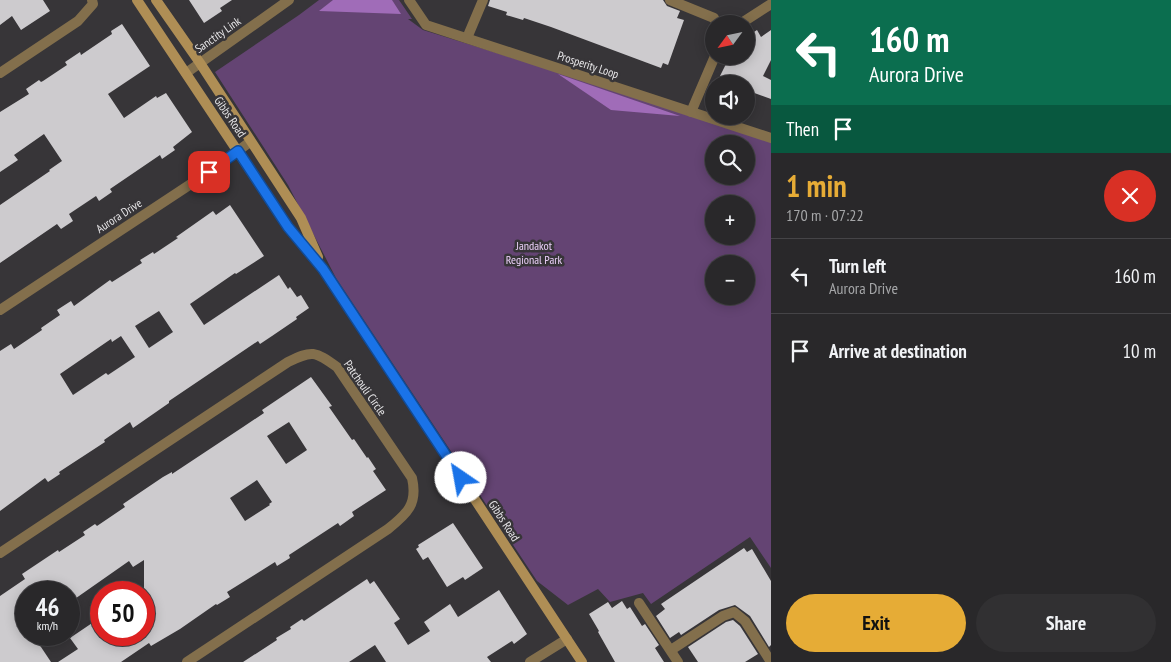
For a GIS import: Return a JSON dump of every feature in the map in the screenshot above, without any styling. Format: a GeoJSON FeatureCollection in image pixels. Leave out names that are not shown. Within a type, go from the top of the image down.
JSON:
{"type":"FeatureCollection","features":[{"type":"Feature","properties":{"kind":"main road","name":"Gibbs Road"},"geometry":{"type":"LineString","coordinates":[[137,0],[288,227],[323,269],[582,662]]}},
{"type":"Feature","properties":{"kind":"main road","name":"Gibbs Road"},"geometry":{"type":"LineString","coordinates":[[156,0],[200,63],[301,218],[323,269]]}},
{"type":"Feature","properties":{"kind":"street"},"geometry":{"type":"LineString","coordinates":[[0,73],[78,21],[93,4],[92,0]]}},
{"type":"Feature","properties":{"kind":"street","name":"Sanctity Link"},"geometry":{"type":"LineString","coordinates":[[186,73],[289,0]]}},
{"type":"Feature","properties":{"kind":"street","name":"Prosperity Loop"},"geometry":{"type":"LineString","coordinates":[[409,0],[426,25],[771,138]]}},
{"type":"Feature","properties":{"kind":"street"},"geometry":{"type":"LineString","coordinates":[[467,38],[483,0]]}},
{"type":"Feature","properties":{"kind":"street"},"geometry":{"type":"LineString","coordinates":[[670,0],[707,15]]}},
{"type":"Feature","properties":{"kind":"street"},"geometry":{"type":"LineString","coordinates":[[754,15],[771,4]]}},
{"type":"Feature","properties":{"kind":"street"},"geometry":{"type":"LineString","coordinates":[[691,112],[711,65]]}},
{"type":"Feature","properties":{"kind":"street","name":"Aurora Drive"},"geometry":{"type":"LineString","coordinates":[[0,310],[209,172],[250,142]]}},
{"type":"Feature","properties":{"kind":"street","name":"Patchouli Circle"},"geometry":{"type":"LineString","coordinates":[[0,552],[288,362],[306,353],[320,355],[337,367],[412,478],[415,489],[412,503],[404,517],[388,529],[187,662]]}},
{"type":"Feature","properties":{"kind":"street"},"geometry":{"type":"LineString","coordinates":[[640,603],[678,662]]}},
{"type":"Feature","properties":{"kind":"street"},"geometry":{"type":"LineString","coordinates":[[671,650],[723,616],[734,612],[745,621],[771,662]]}},
{"type":"Feature","properties":{"kind":"street"},"geometry":{"type":"LineString","coordinates":[[530,662],[567,638]]}},
{"type":"Feature","properties":{"kind":"green space","name":"Jandakot Regional Park"},"geometry":{"type":"Polygon","coordinates":[[[319,0],[399,0],[412,19],[408,19],[423,30],[705,118],[705,125],[729,125],[771,138],[771,568],[750,537],[651,604],[643,593],[610,602],[598,589],[568,605],[537,581],[336,278],[288,185],[215,72],[319,0]]]}},
{"type":"Feature","properties":{"kind":"shaded area"},"geometry":{"type":"Polygon","coordinates":[[[333,0],[392,0],[401,14],[319,11],[333,0]]]}},
{"type":"Feature","properties":{"kind":"shaded area"},"geometry":{"type":"Polygon","coordinates":[[[558,74],[680,116],[611,110],[558,74]]]}},
{"type":"Feature","properties":{"kind":"building"},"geometry":{"type":"Polygon","coordinates":[[[0,0],[43,0],[50,11],[21,30],[12,16],[0,25],[0,0]]]}},
{"type":"Feature","properties":{"kind":"building"},"geometry":{"type":"Polygon","coordinates":[[[189,0],[232,0],[220,8],[222,11],[204,23],[189,0]]]}},
{"type":"Feature","properties":{"kind":"building"},"geometry":{"type":"Polygon","coordinates":[[[490,0],[663,0],[667,6],[680,11],[677,18],[684,20],[668,65],[663,63],[661,68],[551,27],[524,18],[523,20],[506,15],[507,12],[488,6],[490,0]]]}},
{"type":"Feature","properties":{"kind":"building"},"geometry":{"type":"Polygon","coordinates":[[[122,24],[150,66],[108,94],[124,118],[156,96],[157,98],[166,93],[192,132],[173,147],[175,150],[162,159],[160,155],[110,189],[112,192],[99,201],[96,196],[69,214],[73,221],[61,229],[57,224],[0,263],[0,205],[62,161],[44,134],[14,155],[18,160],[0,172],[0,112],[29,94],[26,89],[39,80],[43,81],[67,65],[65,62],[80,52],[81,55],[112,34],[111,31],[122,24]]]}},
{"type":"Feature","properties":{"kind":"building"},"geometry":{"type":"Polygon","coordinates":[[[757,30],[761,37],[771,30],[771,60],[763,76],[771,80],[771,99],[755,93],[755,75],[720,75],[726,65],[755,65],[755,31],[757,30]]]}},
{"type":"Feature","properties":{"kind":"building"},"geometry":{"type":"Polygon","coordinates":[[[230,205],[264,256],[235,273],[190,304],[204,325],[279,275],[288,289],[290,287],[297,297],[301,295],[309,308],[296,317],[297,319],[260,344],[258,341],[169,401],[169,403],[133,428],[130,422],[104,440],[105,442],[59,472],[60,474],[48,482],[45,478],[0,511],[0,351],[11,344],[14,349],[60,315],[57,310],[71,301],[74,306],[110,280],[112,282],[142,263],[140,260],[153,252],[154,254],[178,238],[176,237],[213,211],[216,215],[230,205]],[[159,311],[135,326],[149,348],[173,332],[159,311]],[[121,336],[112,342],[111,339],[60,374],[73,395],[106,373],[108,375],[135,357],[121,336]]]}},
{"type":"Feature","properties":{"kind":"building"},"geometry":{"type":"Polygon","coordinates":[[[311,377],[332,406],[329,407],[352,440],[354,439],[376,469],[373,471],[386,490],[352,512],[354,516],[340,526],[338,523],[289,555],[290,558],[277,566],[275,562],[227,592],[230,597],[155,644],[155,581],[144,581],[144,560],[133,567],[129,561],[100,581],[90,581],[90,588],[80,595],[80,581],[22,581],[25,579],[22,574],[85,535],[83,532],[95,524],[97,526],[125,507],[123,504],[163,477],[172,472],[172,474],[264,413],[262,410],[311,377]],[[289,422],[267,436],[286,464],[307,450],[289,422]],[[257,480],[230,498],[245,521],[272,502],[257,480]]]}},
{"type":"Feature","properties":{"kind":"building"},"geometry":{"type":"Polygon","coordinates":[[[453,523],[483,568],[465,580],[463,577],[447,587],[428,557],[423,560],[416,549],[419,547],[418,545],[453,523]]]}},
{"type":"Feature","properties":{"kind":"building"},"geometry":{"type":"Polygon","coordinates":[[[744,548],[747,552],[752,549],[771,581],[771,645],[769,647],[750,616],[735,605],[719,610],[681,635],[679,632],[670,638],[656,616],[665,609],[661,604],[744,548]]]}},
{"type":"Feature","properties":{"kind":"building"},"geometry":{"type":"Polygon","coordinates":[[[367,579],[370,584],[374,581],[400,619],[394,623],[408,645],[430,631],[424,622],[450,604],[458,617],[499,590],[527,634],[514,644],[512,641],[487,657],[491,662],[386,662],[375,645],[349,662],[243,662],[277,640],[276,638],[291,629],[290,627],[302,619],[304,621],[367,579]]]}},
{"type":"Feature","properties":{"kind":"building"},"geometry":{"type":"Polygon","coordinates":[[[15,586],[15,646],[40,646],[51,662],[0,662],[0,596],[15,586]]]}},
{"type":"Feature","properties":{"kind":"building"},"geometry":{"type":"Polygon","coordinates":[[[622,601],[627,609],[630,607],[642,626],[645,624],[659,645],[655,648],[664,662],[615,662],[589,614],[608,602],[612,608],[622,601]]]}},
{"type":"Feature","properties":{"kind":"building"},"geometry":{"type":"Polygon","coordinates":[[[733,620],[740,626],[758,654],[745,662],[698,662],[688,647],[726,622],[733,620]]]}},
{"type":"Feature","properties":{"kind":"building"},"geometry":{"type":"Polygon","coordinates":[[[90,624],[90,646],[145,646],[121,662],[58,662],[78,649],[76,646],[80,646],[80,631],[90,624]]]}},
{"type":"Feature","properties":{"kind":"route"},"geometry":{"type":"LineString","coordinates":[[209,172],[238,151],[288,227],[323,269],[461,478]]}}]}
